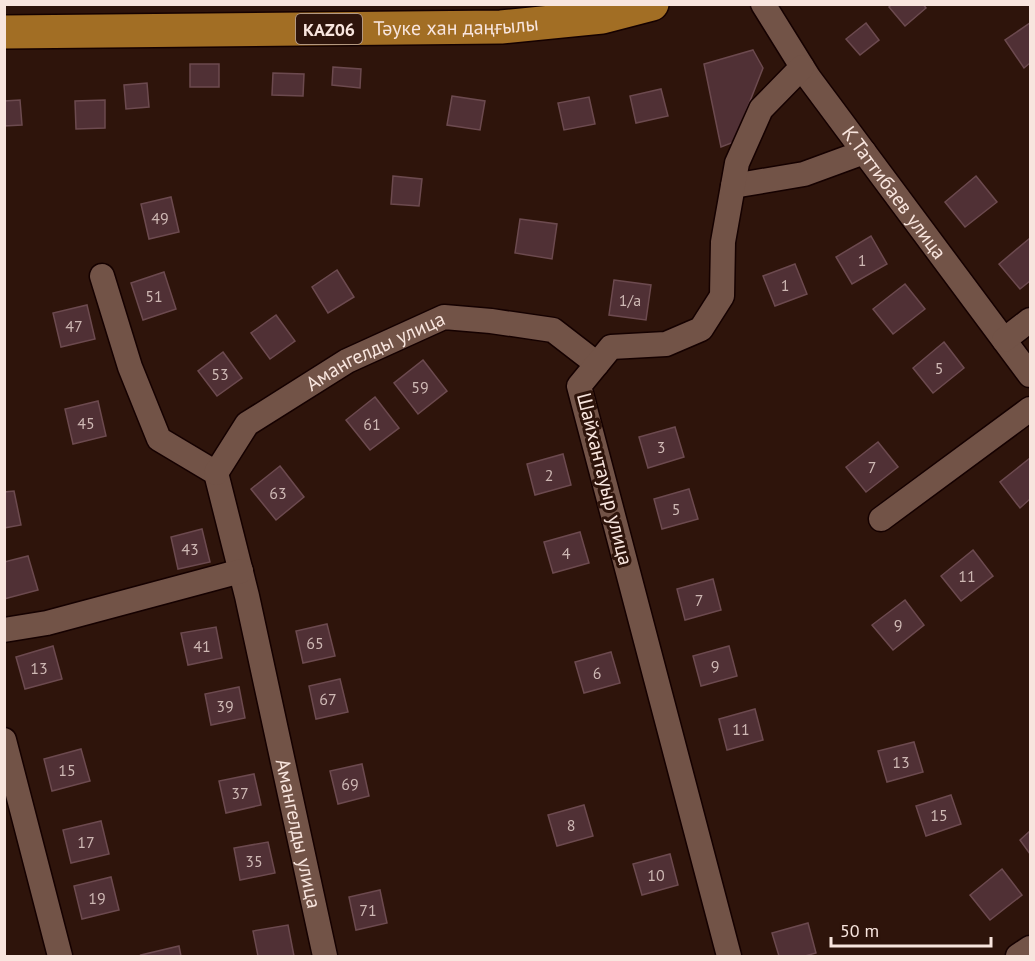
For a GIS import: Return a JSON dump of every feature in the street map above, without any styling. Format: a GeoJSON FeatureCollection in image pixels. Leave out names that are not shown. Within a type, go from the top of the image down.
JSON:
{"type":"FeatureCollection","features":[{"type":"Feature","properties":{"kind":"main road","name":"Тәуке хан даңғылы"},"geometry":{"type":"LineString","coordinates":[[4,32],[501,27],[602,17],[652,4]]}},
{"type":"Feature","properties":{"kind":"street","name":"К.Таттибаев улица"},"geometry":{"type":"LineString","coordinates":[[763,4],[802,67],[1030,375]]}},
{"type":"Feature","properties":{"kind":"street","name":"Шайхантауыр улица"},"geometry":{"type":"LineString","coordinates":[[729,957],[579,386],[610,347],[666,344],[701,329],[722,296],[723,242],[737,163],[761,109],[802,67]]}},
{"type":"Feature","properties":{"kind":"street"},"geometry":{"type":"LineString","coordinates":[[733,186],[804,174],[864,152]]}},
{"type":"Feature","properties":{"kind":"street"},"geometry":{"type":"LineString","coordinates":[[102,276],[130,367],[159,439],[216,473]]}},
{"type":"Feature","properties":{"kind":"street","name":"Амангелды улица"},"geometry":{"type":"LineString","coordinates":[[325,957],[241,571],[216,473],[247,424],[347,361],[444,317],[553,330],[597,364]]}},
{"type":"Feature","properties":{"kind":"street"},"geometry":{"type":"LineString","coordinates":[[1004,340],[1030,320]]}},
{"type":"Feature","properties":{"kind":"street"},"geometry":{"type":"LineString","coordinates":[[881,519],[1030,409]]}},
{"type":"Feature","properties":{"kind":"street"},"geometry":{"type":"LineString","coordinates":[[4,630],[47,623],[241,571]]}},
{"type":"Feature","properties":{"kind":"street"},"geometry":{"type":"LineString","coordinates":[[4,740],[60,957]]}},
{"type":"Feature","properties":{"kind":"street"},"geometry":{"type":"LineString","coordinates":[[1018,957],[1030,948]]}},
{"type":"Feature","properties":{"kind":"building"},"geometry":{"type":"Polygon","coordinates":[[[892,4],[923,4],[926,8],[905,26],[889,7],[892,4]]]}},
{"type":"Feature","properties":{"kind":"building"},"geometry":{"type":"Polygon","coordinates":[[[866,23],[879,40],[860,55],[846,39],[866,23]]]}},
{"type":"Feature","properties":{"kind":"building"},"geometry":{"type":"Polygon","coordinates":[[[1030,23],[1030,63],[1024,68],[1005,40],[1030,23]]]}},
{"type":"Feature","properties":{"kind":"building"},"geometry":{"type":"Polygon","coordinates":[[[753,50],[763,68],[734,142],[721,147],[704,64],[753,50]]]}},
{"type":"Feature","properties":{"kind":"building"},"geometry":{"type":"Polygon","coordinates":[[[190,64],[219,64],[219,87],[190,87],[190,64]]]}},
{"type":"Feature","properties":{"kind":"building"},"geometry":{"type":"Polygon","coordinates":[[[333,67],[361,69],[360,88],[332,85],[333,67]]]}},
{"type":"Feature","properties":{"kind":"building"},"geometry":{"type":"Polygon","coordinates":[[[273,73],[304,74],[303,96],[272,95],[273,73]]]}},
{"type":"Feature","properties":{"kind":"building"},"geometry":{"type":"Polygon","coordinates":[[[147,83],[149,107],[126,109],[124,85],[147,83]]]}},
{"type":"Feature","properties":{"kind":"building"},"geometry":{"type":"Polygon","coordinates":[[[661,89],[668,116],[636,123],[630,96],[661,89]]]}},
{"type":"Feature","properties":{"kind":"building"},"geometry":{"type":"Polygon","coordinates":[[[452,96],[485,101],[480,130],[447,125],[452,96]]]}},
{"type":"Feature","properties":{"kind":"building"},"geometry":{"type":"Polygon","coordinates":[[[589,97],[595,124],[564,130],[558,103],[589,97]]]}},
{"type":"Feature","properties":{"kind":"building"},"geometry":{"type":"Polygon","coordinates":[[[20,100],[22,125],[4,126],[4,101],[20,100]]]}},
{"type":"Feature","properties":{"kind":"building"},"geometry":{"type":"Polygon","coordinates":[[[105,100],[105,128],[76,129],[75,101],[105,100]]]}},
{"type":"Feature","properties":{"kind":"building"},"geometry":{"type":"Polygon","coordinates":[[[393,176],[422,179],[419,206],[391,204],[393,176]]]}},
{"type":"Feature","properties":{"kind":"building"},"geometry":{"type":"Polygon","coordinates":[[[976,176],[997,202],[965,227],[945,202],[976,176]]]}},
{"type":"Feature","properties":{"kind":"building"},"geometry":{"type":"Polygon","coordinates":[[[171,197],[179,232],[149,239],[141,204],[171,197]]]}},
{"type":"Feature","properties":{"kind":"building"},"geometry":{"type":"Polygon","coordinates":[[[520,219],[557,224],[552,259],[515,253],[520,219]]]}},
{"type":"Feature","properties":{"kind":"building"},"geometry":{"type":"Polygon","coordinates":[[[871,236],[887,264],[852,284],[836,257],[871,236]]]}},
{"type":"Feature","properties":{"kind":"building"},"geometry":{"type":"Polygon","coordinates":[[[1030,238],[1030,281],[1020,289],[999,264],[1030,238]]]}},
{"type":"Feature","properties":{"kind":"building"},"geometry":{"type":"Polygon","coordinates":[[[795,264],[807,294],[775,306],[763,276],[795,264]]]}},
{"type":"Feature","properties":{"kind":"building"},"geometry":{"type":"Polygon","coordinates":[[[337,270],[354,297],[328,313],[312,287],[337,270]]]}},
{"type":"Feature","properties":{"kind":"building"},"geometry":{"type":"Polygon","coordinates":[[[164,272],[176,309],[143,320],[131,283],[164,272]]]}},
{"type":"Feature","properties":{"kind":"building"},"geometry":{"type":"Polygon","coordinates":[[[614,280],[651,285],[646,320],[609,315],[614,280]]]}},
{"type":"Feature","properties":{"kind":"building"},"geometry":{"type":"Polygon","coordinates":[[[905,284],[925,309],[893,334],[873,309],[905,284]]]}},
{"type":"Feature","properties":{"kind":"building"},"geometry":{"type":"Polygon","coordinates":[[[87,305],[95,339],[61,347],[53,313],[87,305]]]}},
{"type":"Feature","properties":{"kind":"building"},"geometry":{"type":"Polygon","coordinates":[[[276,315],[295,341],[270,359],[251,333],[276,315]]]}},
{"type":"Feature","properties":{"kind":"building"},"geometry":{"type":"Polygon","coordinates":[[[944,342],[964,368],[933,393],[913,368],[944,342]]]}},
{"type":"Feature","properties":{"kind":"building"},"geometry":{"type":"Polygon","coordinates":[[[223,352],[242,378],[217,396],[198,371],[223,352]]]}},
{"type":"Feature","properties":{"kind":"building"},"geometry":{"type":"Polygon","coordinates":[[[423,360],[447,391],[418,414],[394,383],[423,360]]]}},
{"type":"Feature","properties":{"kind":"building"},"geometry":{"type":"Polygon","coordinates":[[[375,397],[399,428],[370,450],[346,420],[375,397]]]}},
{"type":"Feature","properties":{"kind":"building"},"geometry":{"type":"Polygon","coordinates":[[[98,401],[106,436],[73,444],[65,409],[98,401]]]}},
{"type":"Feature","properties":{"kind":"building"},"geometry":{"type":"Polygon","coordinates":[[[675,427],[684,457],[648,468],[639,437],[675,427]]]}},
{"type":"Feature","properties":{"kind":"building"},"geometry":{"type":"Polygon","coordinates":[[[878,442],[898,467],[866,492],[846,467],[878,442]]]}},
{"type":"Feature","properties":{"kind":"building"},"geometry":{"type":"Polygon","coordinates":[[[563,454],[571,485],[535,495],[527,464],[563,454]]]}},
{"type":"Feature","properties":{"kind":"building"},"geometry":{"type":"Polygon","coordinates":[[[1030,458],[1030,499],[1020,508],[1000,482],[1030,458]]]}},
{"type":"Feature","properties":{"kind":"building"},"geometry":{"type":"Polygon","coordinates":[[[280,466],[304,497],[276,520],[251,489],[280,466]]]}},
{"type":"Feature","properties":{"kind":"building"},"geometry":{"type":"Polygon","coordinates":[[[689,489],[698,519],[662,529],[654,499],[689,489]]]}},
{"type":"Feature","properties":{"kind":"building"},"geometry":{"type":"Polygon","coordinates":[[[14,491],[21,525],[4,528],[4,492],[14,491]]]}},
{"type":"Feature","properties":{"kind":"building"},"geometry":{"type":"Polygon","coordinates":[[[202,529],[210,562],[178,569],[171,537],[202,529]]]}},
{"type":"Feature","properties":{"kind":"building"},"geometry":{"type":"Polygon","coordinates":[[[580,532],[589,563],[553,573],[544,542],[580,532]]]}},
{"type":"Feature","properties":{"kind":"building"},"geometry":{"type":"Polygon","coordinates":[[[973,550],[993,576],[961,601],[941,576],[973,550]]]}},
{"type":"Feature","properties":{"kind":"building"},"geometry":{"type":"Polygon","coordinates":[[[28,556],[38,590],[4,599],[4,562],[28,556]]]}},
{"type":"Feature","properties":{"kind":"building"},"geometry":{"type":"Polygon","coordinates":[[[713,579],[721,610],[685,620],[677,589],[713,579]]]}},
{"type":"Feature","properties":{"kind":"building"},"geometry":{"type":"Polygon","coordinates":[[[905,600],[924,625],[893,650],[872,625],[905,600]]]}},
{"type":"Feature","properties":{"kind":"building"},"geometry":{"type":"Polygon","coordinates":[[[327,624],[335,656],[303,663],[296,631],[327,624]]]}},
{"type":"Feature","properties":{"kind":"building"},"geometry":{"type":"Polygon","coordinates":[[[216,627],[222,658],[188,665],[181,633],[216,627]]]}},
{"type":"Feature","properties":{"kind":"building"},"geometry":{"type":"Polygon","coordinates":[[[53,646],[62,679],[25,689],[16,657],[53,646]]]}},
{"type":"Feature","properties":{"kind":"building"},"geometry":{"type":"Polygon","coordinates":[[[729,646],[737,676],[701,686],[693,656],[729,646]]]}},
{"type":"Feature","properties":{"kind":"building"},"geometry":{"type":"Polygon","coordinates":[[[611,652],[620,683],[584,693],[575,662],[611,652]]]}},
{"type":"Feature","properties":{"kind":"building"},"geometry":{"type":"Polygon","coordinates":[[[340,679],[348,712],[316,719],[309,686],[340,679]]]}},
{"type":"Feature","properties":{"kind":"building"},"geometry":{"type":"Polygon","coordinates":[[[239,687],[245,718],[211,725],[205,694],[239,687]]]}},
{"type":"Feature","properties":{"kind":"building"},"geometry":{"type":"Polygon","coordinates":[[[755,709],[763,740],[727,750],[719,719],[755,709]]]}},
{"type":"Feature","properties":{"kind":"building"},"geometry":{"type":"Polygon","coordinates":[[[914,742],[923,772],[887,782],[878,751],[914,742]]]}},
{"type":"Feature","properties":{"kind":"building"},"geometry":{"type":"Polygon","coordinates":[[[81,749],[90,781],[52,791],[44,759],[81,749]]]}},
{"type":"Feature","properties":{"kind":"building"},"geometry":{"type":"Polygon","coordinates":[[[362,764],[369,796],[338,804],[330,771],[362,764]]]}},
{"type":"Feature","properties":{"kind":"building"},"geometry":{"type":"Polygon","coordinates":[[[254,774],[261,805],[226,813],[219,781],[254,774]]]}},
{"type":"Feature","properties":{"kind":"building"},"geometry":{"type":"Polygon","coordinates":[[[951,795],[961,824],[926,836],[916,806],[951,795]]]}},
{"type":"Feature","properties":{"kind":"building"},"geometry":{"type":"Polygon","coordinates":[[[584,805],[593,836],[557,846],[548,815],[584,805]]]}},
{"type":"Feature","properties":{"kind":"building"},"geometry":{"type":"Polygon","coordinates":[[[101,821],[109,854],[71,863],[63,830],[101,821]]]}},
{"type":"Feature","properties":{"kind":"building"},"geometry":{"type":"Polygon","coordinates":[[[1030,831],[1030,854],[1020,840],[1030,831]]]}},
{"type":"Feature","properties":{"kind":"building"},"geometry":{"type":"Polygon","coordinates":[[[268,842],[275,873],[240,880],[234,848],[268,842]]]}},
{"type":"Feature","properties":{"kind":"building"},"geometry":{"type":"Polygon","coordinates":[[[670,854],[678,885],[642,895],[633,864],[670,854]]]}},
{"type":"Feature","properties":{"kind":"building"},"geometry":{"type":"Polygon","coordinates":[[[1002,869],[1022,895],[990,920],[970,895],[1002,869]]]}},
{"type":"Feature","properties":{"kind":"building"},"geometry":{"type":"Polygon","coordinates":[[[111,877],[119,910],[82,919],[74,886],[111,877]]]}},
{"type":"Feature","properties":{"kind":"building"},"geometry":{"type":"Polygon","coordinates":[[[380,890],[387,923],[356,930],[349,897],[380,890]]]}},
{"type":"Feature","properties":{"kind":"building"},"geometry":{"type":"Polygon","coordinates":[[[808,923],[816,953],[805,956],[779,956],[772,933],[808,923]]]}},
{"type":"Feature","properties":{"kind":"building"},"geometry":{"type":"Polygon","coordinates":[[[288,925],[294,956],[258,956],[253,931],[288,925]]]}},
{"type":"Feature","properties":{"kind":"building"},"geometry":{"type":"Polygon","coordinates":[[[179,946],[181,956],[141,955],[179,946]]]}}]}
